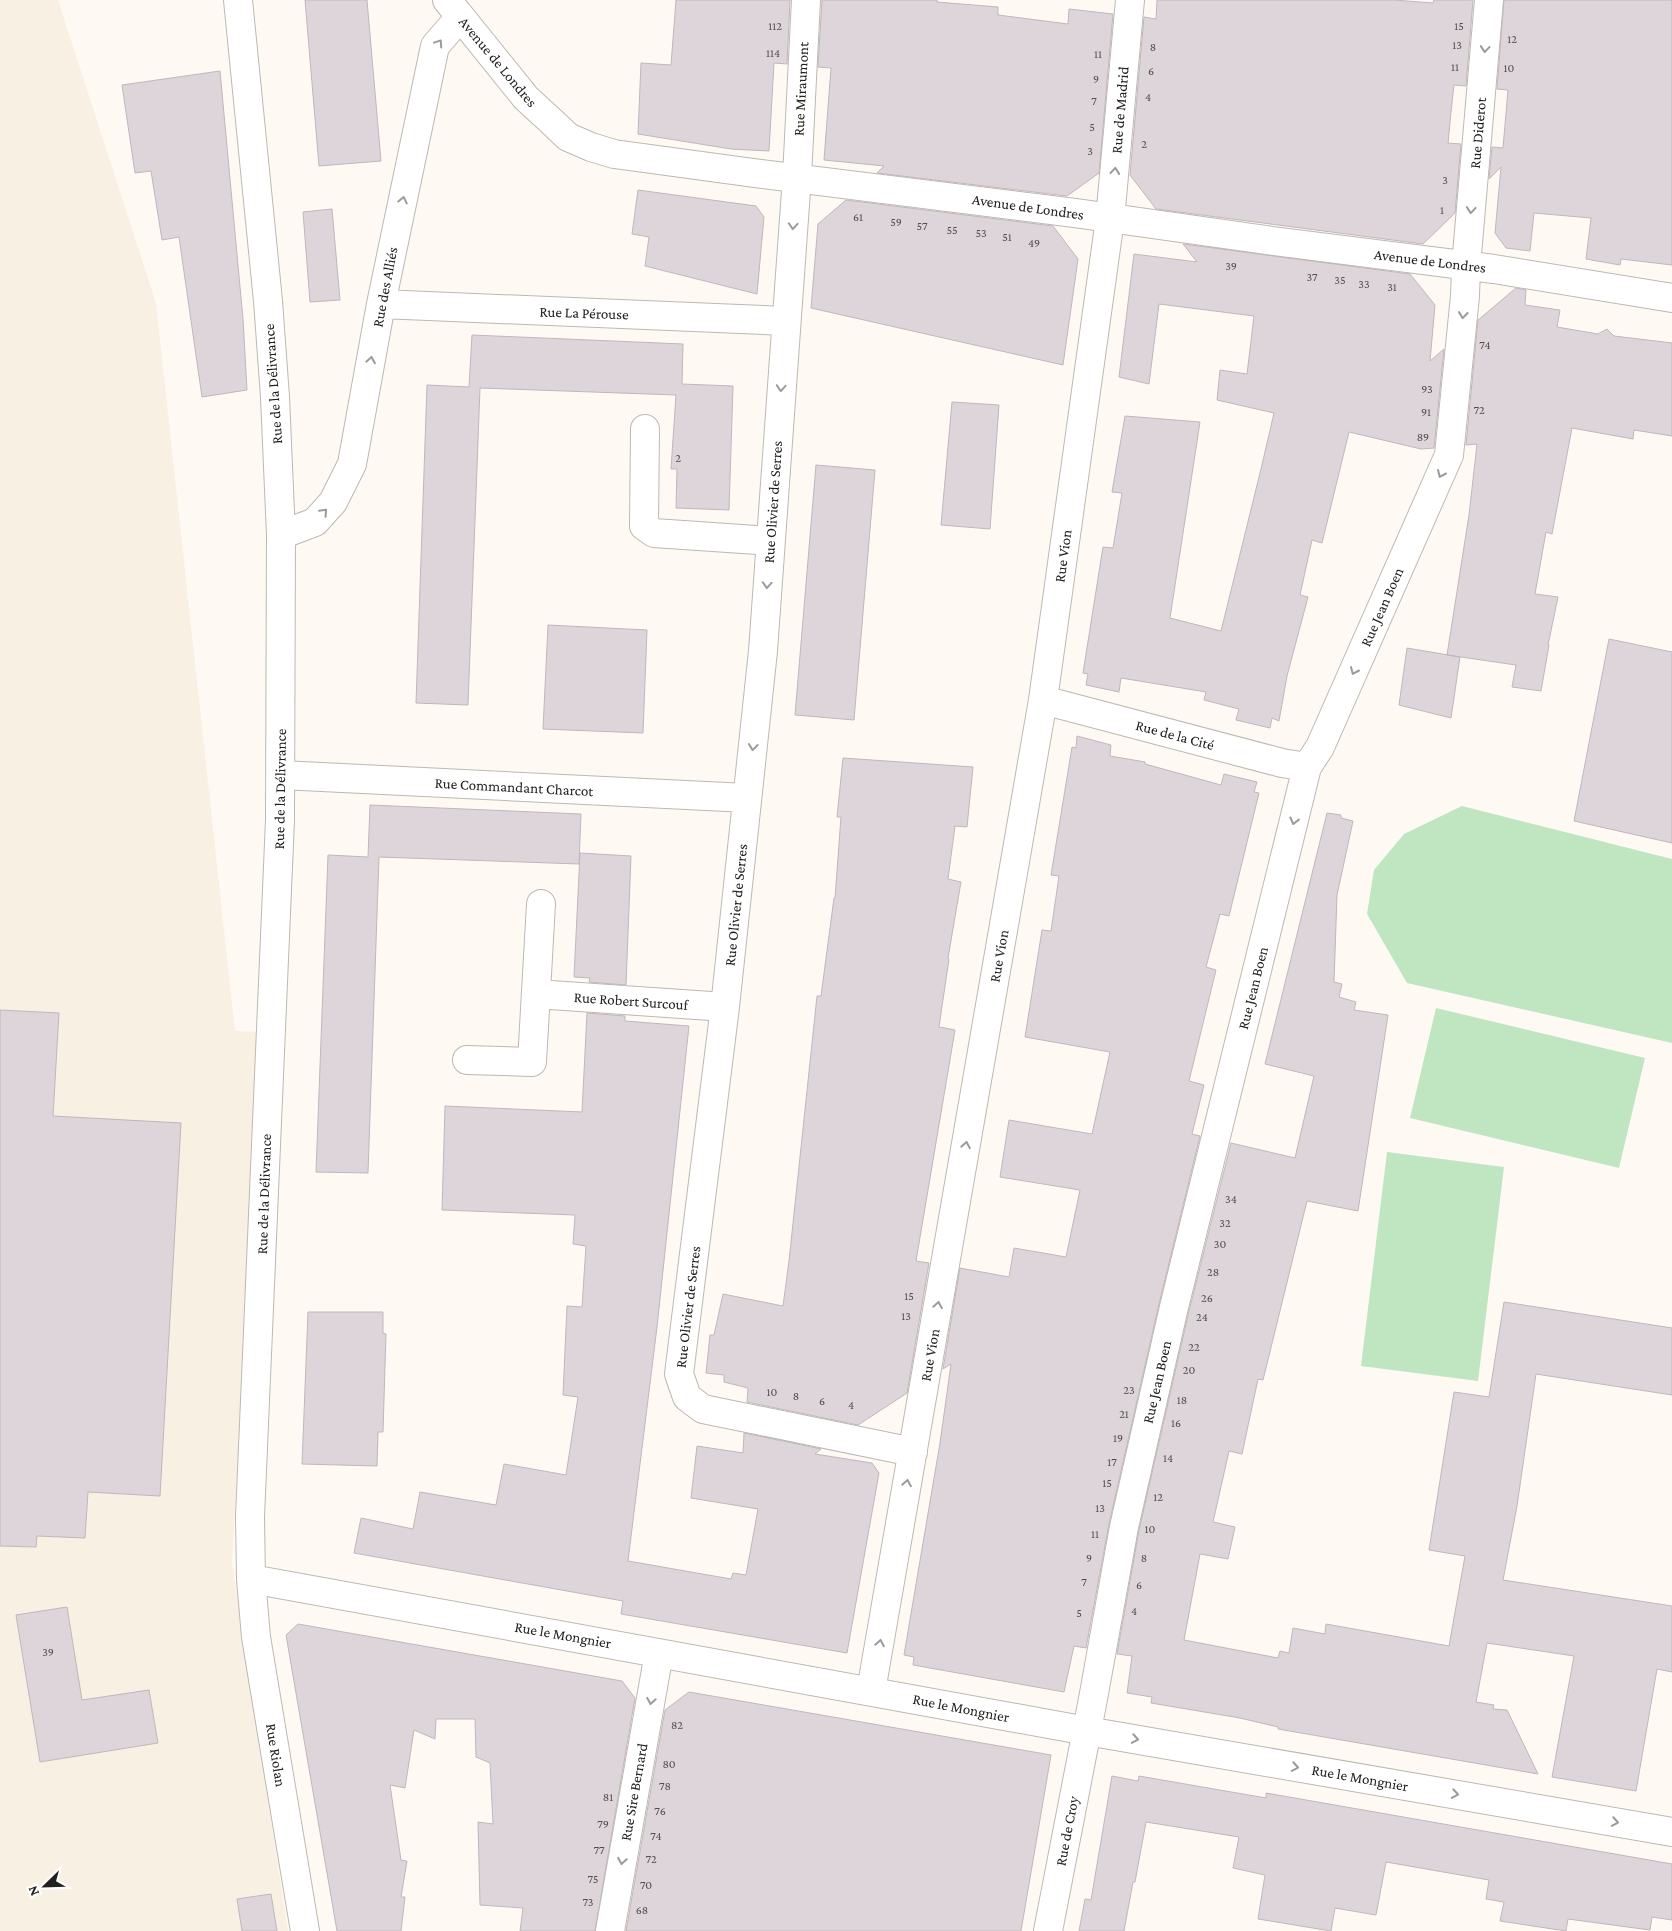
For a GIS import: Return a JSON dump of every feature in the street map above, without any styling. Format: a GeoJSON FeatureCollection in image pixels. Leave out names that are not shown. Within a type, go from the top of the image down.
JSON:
{"type":"FeatureCollection","features":[{"type":"Feature","properties":{"kind":"street","name":"Rue de la Délivrance"},"geometry":{"type":"LineString","coordinates":[[238,0],[268,311],[275,397],[282,535],[281,776],[250,1517],[251,1579]]}},
{"type":"Feature","properties":{"kind":"street","name":"Rue Miraumont"},"geometry":{"type":"LineString","coordinates":[[797,177],[806,0]]}},
{"type":"Feature","properties":{"kind":"street","name":"Rue de Madrid"},"geometry":{"type":"LineString","coordinates":[[1110,219],[1130,0]]}},
{"type":"Feature","properties":{"kind":"street","name":"Rue Diderot"},"geometry":{"type":"LineString","coordinates":[[1466,266],[1489,0]]}},
{"type":"Feature","properties":{"kind":"street","name":"Rue des Alliés"},"geometry":{"type":"LineString","coordinates":[[282,535],[314,522],[333,502],[352,464],[381,304],[435,46],[453,9]]}},
{"type":"Feature","properties":{"kind":"street","name":"Avenue de Londres"},"geometry":{"type":"LineString","coordinates":[[453,9],[526,98],[568,137],[614,154],[1075,213],[1466,266],[1672,298]]}},
{"type":"Feature","properties":{"kind":"street","name":"Rue Olivier de Serres"},"geometry":{"type":"LineString","coordinates":[[797,177],[762,652],[725,1008],[679,1374],[687,1397],[703,1409],[913,1452]]}},
{"type":"Feature","properties":{"kind":"street","name":"Rue Vion"},"geometry":{"type":"LineString","coordinates":[[871,1691],[1043,700],[1110,219]]}},
{"type":"Feature","properties":{"kind":"street","name":"Rue Jean Boen"},"geometry":{"type":"LineString","coordinates":[[1087,1731],[1124,1527],[1172,1316],[1307,767],[1320,747],[1449,455],[1465,296],[1466,266]]}},
{"type":"Feature","properties":{"kind":"street","name":"Rue La Pérouse"},"geometry":{"type":"LineString","coordinates":[[381,304],[786,321]]}},
{"type":"Feature","properties":{"kind":"street"},"geometry":{"type":"LineString","coordinates":[[645,429],[644,526],[654,533],[770,541]]}},
{"type":"Feature","properties":{"kind":"street","name":"Rue de la Cité"},"geometry":{"type":"LineString","coordinates":[[1043,700],[1282,763],[1307,767]]}},
{"type":"Feature","properties":{"kind":"street","name":"Rue Commandant Charcot"},"geometry":{"type":"LineString","coordinates":[[281,776],[747,798]]}},
{"type":"Feature","properties":{"kind":"street"},"geometry":{"type":"LineString","coordinates":[[467,1060],[532,1062],[541,904]]}},
{"type":"Feature","properties":{"kind":"street","name":"Rue Robert Surcouf"},"geometry":{"type":"LineString","coordinates":[[536,994],[725,1008]]}},
{"type":"Feature","properties":{"kind":"street","name":"Rue le Mongnier"},"geometry":{"type":"LineString","coordinates":[[251,1579],[1087,1731],[1672,1832]]}},
{"type":"Feature","properties":{"kind":"street","name":"Rue Riolan"},"geometry":{"type":"LineString","coordinates":[[251,1579],[256,1637],[305,1931]]}},
{"type":"Feature","properties":{"kind":"street","name":"Rue Sire Bernard"},"geometry":{"type":"LineString","coordinates":[[610,1931],[659,1652]]}},
{"type":"Feature","properties":{"kind":"street","name":"Rue de Croy"},"geometry":{"type":"LineString","coordinates":[[1048,1931],[1087,1731]]}},
{"type":"Feature","properties":{"kind":"shaded area"},"geometry":{"type":"Polygon","coordinates":[[[0,0],[58,0],[156,303],[235,1031],[261,1032],[232,1563],[288,1931],[0,1931],[0,0]]]}},
{"type":"Feature","properties":{"kind":"green space"},"geometry":{"type":"Polygon","coordinates":[[[1462,806],[1672,859],[1672,1043],[1407,983],[1367,914],[1374,870],[1404,834],[1462,806]]]}},
{"type":"Feature","properties":{"kind":"green space"},"geometry":{"type":"Polygon","coordinates":[[[1436,1008],[1645,1058],[1619,1168],[1410,1118],[1436,1008]]]}},
{"type":"Feature","properties":{"kind":"green space"},"geometry":{"type":"Polygon","coordinates":[[[1387,1152],[1504,1167],[1478,1381],[1361,1366],[1387,1152]]]}},
{"type":"Feature","properties":{"kind":"building"},"geometry":{"type":"Polygon","coordinates":[[[305,0],[367,0],[381,161],[319,166],[305,0]]]}},
{"type":"Feature","properties":{"kind":"building"},"geometry":{"type":"Polygon","coordinates":[[[676,0],[790,0],[787,64],[774,63],[769,151],[731,149],[638,134],[641,63],[671,65],[676,0]]]}},
{"type":"Feature","properties":{"kind":"building"},"geometry":{"type":"Polygon","coordinates":[[[822,0],[937,0],[937,2],[998,7],[998,15],[1068,24],[1069,9],[1113,14],[1099,173],[1067,196],[877,173],[884,166],[824,160],[831,68],[818,67],[822,0]]]}},
{"type":"Feature","properties":{"kind":"building"},"geometry":{"type":"Polygon","coordinates":[[[1157,0],[1394,0],[1433,3],[1434,0],[1473,0],[1466,86],[1454,85],[1448,143],[1461,144],[1455,213],[1423,244],[1156,209],[1130,175],[1144,17],[1156,19],[1157,0]]]}},
{"type":"Feature","properties":{"kind":"building"},"geometry":{"type":"Polygon","coordinates":[[[1504,0],[1672,0],[1672,265],[1621,259],[1620,265],[1586,259],[1591,218],[1534,213],[1530,251],[1506,248],[1495,233],[1501,167],[1489,179],[1492,147],[1503,148],[1508,90],[1497,89],[1504,0]]]}},
{"type":"Feature","properties":{"kind":"building"},"geometry":{"type":"Polygon","coordinates":[[[220,71],[243,319],[247,390],[202,397],[179,237],[162,240],[151,171],[135,173],[122,85],[220,71]]]}},
{"type":"Feature","properties":{"kind":"building"},"geometry":{"type":"Polygon","coordinates":[[[638,190],[756,206],[764,217],[757,294],[645,266],[649,237],[632,234],[638,190]]]}},
{"type":"Feature","properties":{"kind":"building"},"geometry":{"type":"Polygon","coordinates":[[[846,200],[1053,226],[1078,259],[1063,365],[811,308],[818,224],[846,200]]]}},
{"type":"Feature","properties":{"kind":"building"},"geometry":{"type":"Polygon","coordinates":[[[332,209],[340,300],[310,302],[303,212],[332,209]]]}},
{"type":"Feature","properties":{"kind":"building"},"geometry":{"type":"Polygon","coordinates":[[[1183,244],[1410,274],[1435,305],[1430,361],[1444,349],[1434,448],[1421,449],[1349,432],[1322,543],[1312,540],[1300,595],[1308,597],[1287,676],[1279,721],[1272,718],[1270,728],[1236,720],[1239,709],[1204,700],[1206,692],[1121,678],[1119,692],[1086,685],[1088,674],[1083,673],[1103,547],[1113,548],[1122,493],[1112,492],[1125,416],[1200,422],[1170,618],[1221,631],[1261,469],[1274,413],[1217,400],[1220,370],[1247,374],[1254,316],[1159,304],[1149,384],[1119,377],[1134,254],[1197,262],[1183,244]]]}},
{"type":"Feature","properties":{"kind":"building"},"geometry":{"type":"Polygon","coordinates":[[[1516,288],[1526,290],[1525,305],[1560,310],[1557,327],[1598,334],[1607,329],[1614,336],[1672,343],[1672,436],[1634,430],[1633,439],[1572,428],[1552,534],[1546,532],[1535,594],[1558,597],[1541,691],[1512,687],[1516,665],[1447,655],[1469,515],[1477,444],[1466,445],[1478,320],[1516,288]]]}},
{"type":"Feature","properties":{"kind":"building"},"geometry":{"type":"Polygon","coordinates":[[[472,335],[683,344],[682,384],[733,386],[729,510],[676,508],[677,469],[671,469],[676,395],[480,388],[468,705],[416,703],[427,385],[469,387],[472,335]]]}},
{"type":"Feature","properties":{"kind":"building"},"geometry":{"type":"Polygon","coordinates":[[[952,402],[999,405],[990,529],[941,525],[952,402]]]}},
{"type":"Feature","properties":{"kind":"building"},"geometry":{"type":"Polygon","coordinates":[[[816,465],[875,470],[854,720],[795,715],[816,465]]]}},
{"type":"Feature","properties":{"kind":"building"},"geometry":{"type":"Polygon","coordinates":[[[548,625],[647,630],[643,733],[543,729],[548,625]]]}},
{"type":"Feature","properties":{"kind":"building"},"geometry":{"type":"Polygon","coordinates":[[[1609,639],[1672,652],[1672,843],[1574,821],[1609,639]]]}},
{"type":"Feature","properties":{"kind":"building"},"geometry":{"type":"Polygon","coordinates":[[[1407,648],[1460,657],[1451,718],[1399,705],[1407,648]]]}},
{"type":"Feature","properties":{"kind":"building"},"geometry":{"type":"Polygon","coordinates":[[[1077,736],[1111,745],[1110,756],[1145,762],[1145,764],[1221,785],[1224,774],[1257,782],[1254,792],[1259,793],[1229,916],[1220,914],[1206,967],[1216,970],[1189,1081],[1204,1085],[1192,1134],[1200,1136],[1159,1304],[1109,1524],[1086,1648],[1074,1646],[1064,1692],[913,1665],[914,1657],[904,1655],[940,1443],[951,1364],[943,1369],[960,1268],[1009,1277],[1014,1248],[1066,1257],[1080,1190],[1000,1177],[1009,1120],[1092,1134],[1110,1052],[1025,1037],[1042,930],[1051,931],[1059,876],[1051,875],[1072,747],[1076,748],[1077,736]]]}},
{"type":"Feature","properties":{"kind":"building"},"geometry":{"type":"Polygon","coordinates":[[[843,758],[973,767],[967,827],[955,826],[948,879],[961,882],[939,1027],[955,1030],[916,1261],[929,1263],[907,1393],[858,1425],[747,1402],[748,1388],[724,1382],[724,1375],[706,1373],[710,1335],[714,1335],[723,1294],[783,1306],[817,996],[821,996],[835,898],[841,817],[837,817],[843,758]]]}},
{"type":"Feature","properties":{"kind":"building"},"geometry":{"type":"Polygon","coordinates":[[[370,805],[581,814],[579,864],[379,857],[368,1173],[316,1172],[328,855],[368,857],[370,805]]]}},
{"type":"Feature","properties":{"kind":"building"},"geometry":{"type":"Polygon","coordinates":[[[1327,813],[1341,815],[1341,818],[1353,821],[1337,895],[1334,982],[1342,984],[1339,997],[1356,1002],[1354,1010],[1388,1015],[1358,1211],[1307,1201],[1263,1380],[1258,1379],[1242,1454],[1229,1451],[1213,1522],[1235,1527],[1228,1559],[1200,1554],[1184,1640],[1278,1658],[1280,1651],[1289,1653],[1293,1628],[1325,1634],[1326,1624],[1449,1646],[1465,1556],[1429,1550],[1454,1392],[1489,1397],[1504,1302],[1672,1328],[1672,1395],[1536,1374],[1517,1506],[1503,1580],[1672,1606],[1672,1672],[1657,1669],[1636,1791],[1552,1777],[1574,1656],[1487,1643],[1476,1702],[1494,1705],[1493,1709],[1507,1710],[1538,1774],[1278,1729],[1278,1727],[1240,1718],[1151,1703],[1152,1697],[1127,1693],[1132,1656],[1117,1654],[1139,1530],[1189,1311],[1231,1143],[1295,1158],[1314,1076],[1265,1064],[1327,813]]]}},
{"type":"Feature","properties":{"kind":"building"},"geometry":{"type":"Polygon","coordinates":[[[580,853],[631,856],[626,985],[589,982],[590,978],[574,977],[580,853]]]}},
{"type":"Feature","properties":{"kind":"building"},"geometry":{"type":"Polygon","coordinates":[[[0,1010],[59,1013],[53,1116],[181,1123],[160,1496],[88,1492],[85,1538],[37,1536],[36,1547],[0,1546],[0,1010]]]}},
{"type":"Feature","properties":{"kind":"building"},"geometry":{"type":"Polygon","coordinates":[[[587,1013],[625,1016],[625,1021],[689,1026],[657,1327],[628,1561],[731,1579],[733,1573],[746,1575],[758,1509],[691,1498],[697,1446],[743,1453],[744,1433],[821,1449],[815,1454],[872,1463],[879,1473],[847,1653],[621,1614],[623,1601],[354,1553],[361,1518],[413,1529],[420,1492],[496,1505],[504,1464],[566,1475],[578,1397],[563,1395],[567,1306],[582,1307],[586,1246],[573,1244],[575,1215],[442,1210],[445,1106],[582,1112],[587,1013]]]}},
{"type":"Feature","properties":{"kind":"building"},"geometry":{"type":"Polygon","coordinates":[[[308,1312],[383,1312],[383,1333],[386,1334],[383,1432],[378,1432],[377,1466],[302,1464],[308,1312]]]}},
{"type":"Feature","properties":{"kind":"building"},"geometry":{"type":"Polygon","coordinates":[[[67,1607],[82,1700],[149,1690],[158,1743],[40,1762],[16,1615],[67,1607]]]}},
{"type":"Feature","properties":{"kind":"building"},"geometry":{"type":"Polygon","coordinates":[[[298,1624],[622,1681],[635,1698],[595,1931],[520,1931],[523,1908],[480,1905],[478,1822],[493,1824],[490,1763],[476,1757],[475,1719],[436,1719],[435,1739],[414,1730],[405,1788],[390,1785],[401,1860],[407,1861],[401,1897],[405,1897],[401,1931],[337,1931],[286,1635],[298,1624]]]}},
{"type":"Feature","properties":{"kind":"building"},"geometry":{"type":"Polygon","coordinates":[[[689,1692],[1051,1755],[1021,1931],[626,1931],[665,1710],[689,1692]]]}},
{"type":"Feature","properties":{"kind":"building"},"geometry":{"type":"Polygon","coordinates":[[[1112,1776],[1138,1781],[1139,1776],[1266,1798],[1266,1793],[1672,1864],[1672,1920],[1652,1917],[1650,1930],[1568,1919],[1566,1931],[1500,1921],[1504,1902],[1486,1899],[1489,1880],[1386,1862],[1376,1915],[1335,1908],[1331,1931],[1258,1919],[1265,1875],[1233,1868],[1239,1837],[1146,1822],[1124,1931],[1079,1931],[1085,1899],[1091,1900],[1112,1776]]]}},
{"type":"Feature","properties":{"kind":"building"},"geometry":{"type":"Polygon","coordinates":[[[271,1894],[277,1931],[242,1931],[237,1899],[271,1894]]]}}]}
